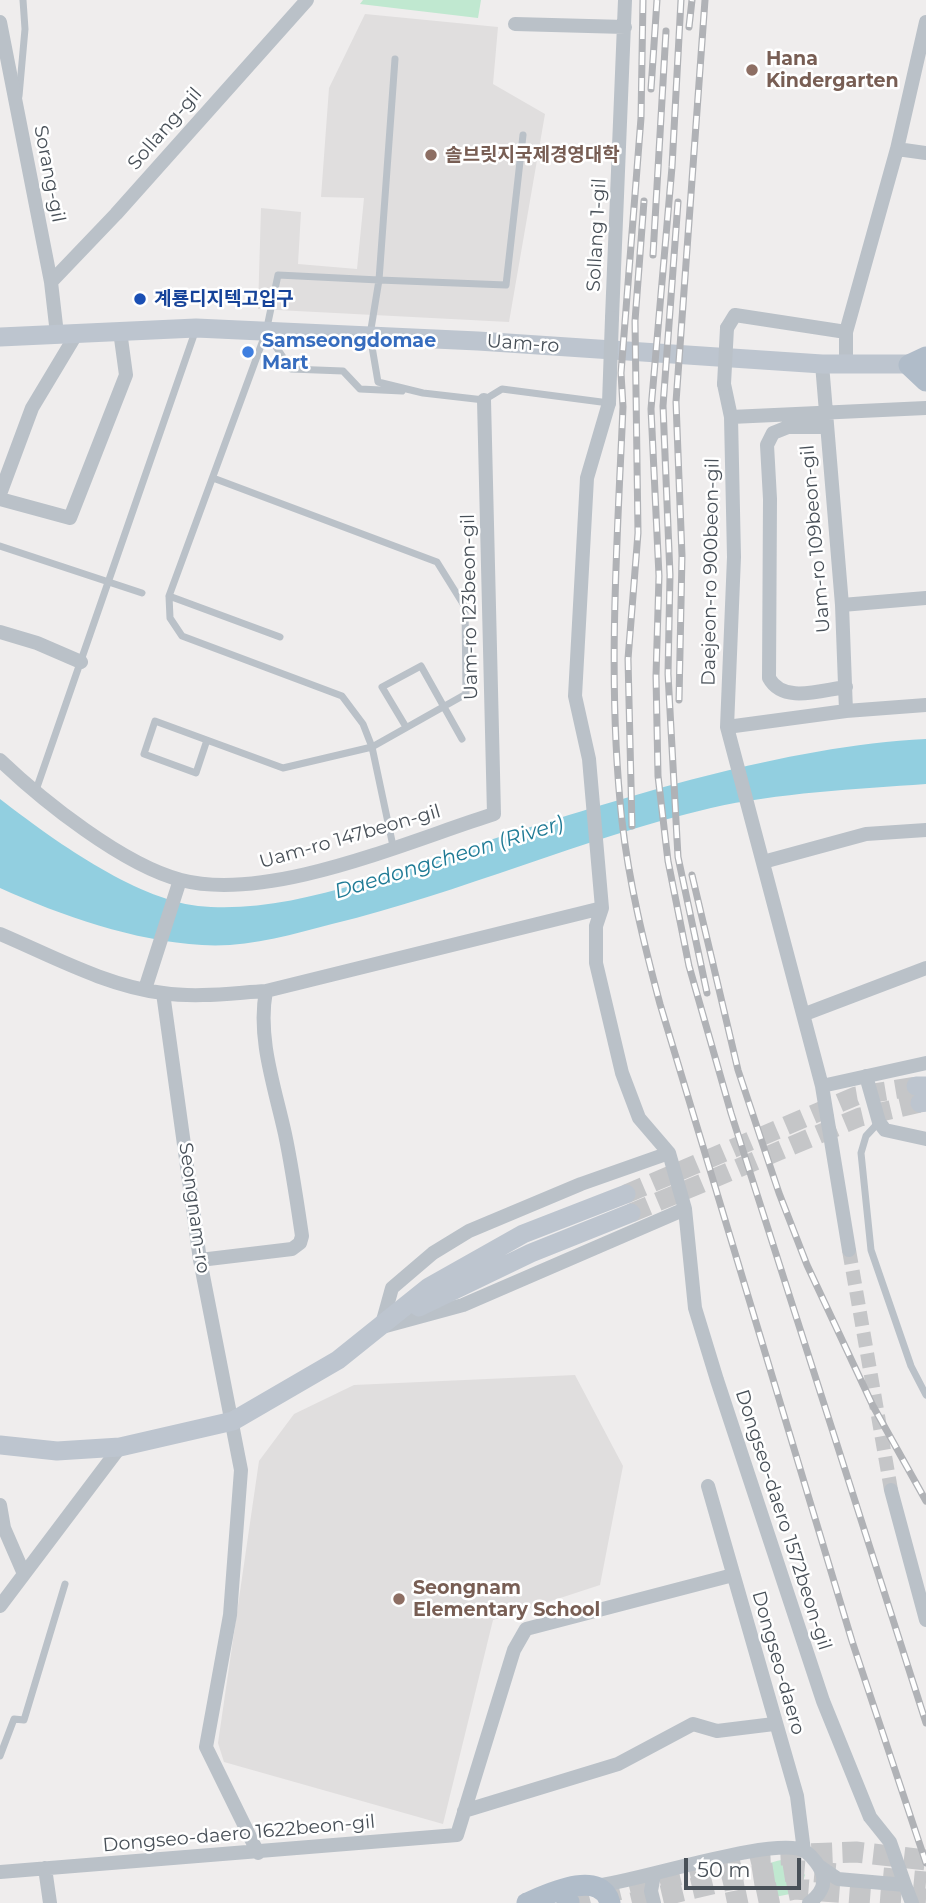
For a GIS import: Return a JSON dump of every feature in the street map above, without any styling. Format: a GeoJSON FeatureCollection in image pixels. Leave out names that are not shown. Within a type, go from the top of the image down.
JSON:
{"type":"FeatureCollection","features":[{"type":"Feature","properties":{"kind":"main road","name":"Uam-ro"},"geometry":{"type":"LineString","coordinates":[[0,337],[196,328],[370,335],[822,364],[920,362]]}},
{"type":"Feature","properties":{"kind":"main road"},"geometry":{"type":"LineString","coordinates":[[920,362],[926,381]]}},
{"type":"Feature","properties":{"kind":"main road"},"geometry":{"type":"LineString","coordinates":[[0,1445],[57,1451],[120,1447],[233,1421],[338,1360],[381,1328],[628,1204]]}},
{"type":"Feature","properties":{"kind":"main road"},"geometry":{"type":"LineString","coordinates":[[527,1903],[564,1888],[595,1886],[608,1896],[610,1903]]}},
{"type":"Feature","properties":{"kind":"street","name":"Sollang-gil"},"geometry":{"type":"LineString","coordinates":[[51,282],[116,214],[307,0]]}},
{"type":"Feature","properties":{"kind":"street","name":"Sollang 1-gil"},"geometry":{"type":"LineString","coordinates":[[625,0],[609,403],[587,478],[575,696],[589,759],[602,900],[596,926],[596,963],[622,1073],[639,1118],[669,1153]]}},
{"type":"Feature","properties":{"kind":"street","name":"Sorang-gil"},"geometry":{"type":"LineString","coordinates":[[0,22],[51,282],[67,333]]}},
{"type":"Feature","properties":{"kind":"street"},"geometry":{"type":"LineString","coordinates":[[846,365],[846,332],[897,149],[926,22]]}},
{"type":"Feature","properties":{"kind":"street"},"geometry":{"type":"LineString","coordinates":[[515,24],[625,27]]}},
{"type":"Feature","properties":{"kind":"street"},"geometry":{"type":"LineString","coordinates":[[897,149],[926,153]]}},
{"type":"Feature","properties":{"kind":"street","name":"Daejeon-ro 900beon-gil"},"geometry":{"type":"LineString","coordinates":[[846,332],[735,315],[727,328],[724,384],[731,417],[734,556],[727,727],[822,1086],[849,1250]]}},
{"type":"Feature","properties":{"kind":"street"},"geometry":{"type":"LineString","coordinates":[[67,333],[32,408],[0,496],[70,518],[126,375],[120,331]]}},
{"type":"Feature","properties":{"kind":"street","name":"Uam-ro 109beon-gil"},"geometry":{"type":"LineString","coordinates":[[822,364],[842,605],[846,711]]}},
{"type":"Feature","properties":{"kind":"street","name":"Uam-ro 123beon-gil"},"geometry":{"type":"LineString","coordinates":[[484,400],[494,814]]}},
{"type":"Feature","properties":{"kind":"street"},"geometry":{"type":"LineString","coordinates":[[846,687],[786,694],[775,689],[769,678],[770,499],[767,445],[773,433],[789,426],[826,419],[926,408]]}},
{"type":"Feature","properties":{"kind":"street"},"geometry":{"type":"LineString","coordinates":[[731,417],[826,419]]}},
{"type":"Feature","properties":{"kind":"street"},"geometry":{"type":"LineString","coordinates":[[842,605],[926,598]]}},
{"type":"Feature","properties":{"kind":"street"},"geometry":{"type":"LineString","coordinates":[[0,632],[81,662]]}},
{"type":"Feature","properties":{"kind":"street"},"geometry":{"type":"LineString","coordinates":[[727,727],[846,711],[926,705]]}},
{"type":"Feature","properties":{"kind":"street","name":"Uam-ro 147beon-gil"},"geometry":{"type":"LineString","coordinates":[[0,760],[122,854],[180,880],[230,886],[263,884],[494,814]]}},
{"type":"Feature","properties":{"kind":"street"},"geometry":{"type":"LineString","coordinates":[[763,862],[866,834],[926,830]]}},
{"type":"Feature","properties":{"kind":"street"},"geometry":{"type":"LineString","coordinates":[[145,989],[180,880]]}},
{"type":"Feature","properties":{"kind":"street"},"geometry":{"type":"LineString","coordinates":[[0,934],[117,983],[163,993],[266,990],[602,900]]}},
{"type":"Feature","properties":{"kind":"street"},"geometry":{"type":"LineString","coordinates":[[805,1014],[926,968]]}},
{"type":"Feature","properties":{"kind":"street"},"geometry":{"type":"LineString","coordinates":[[200,1260],[292,1249],[300,1243],[302,1236],[286,1136],[270,1069],[263,1007],[266,990]]}},
{"type":"Feature","properties":{"kind":"street","name":"Seongnam-ro"},"geometry":{"type":"LineString","coordinates":[[163,993],[200,1260],[241,1470],[230,1615],[206,1748],[258,1853]]}},
{"type":"Feature","properties":{"kind":"street"},"geometry":{"type":"LineString","coordinates":[[822,1086],[926,1063]]}},
{"type":"Feature","properties":{"kind":"street"},"geometry":{"type":"LineString","coordinates":[[866,1076],[878,1122],[885,1130],[926,1139]]}},
{"type":"Feature","properties":{"kind":"street"},"geometry":{"type":"LineString","coordinates":[[381,1328],[392,1288],[433,1253],[469,1231],[582,1184],[669,1153]]}},
{"type":"Feature","properties":{"kind":"street","name":"Dongseo-daero 1572beon-gil"},"geometry":{"type":"LineString","coordinates":[[669,1153],[685,1209],[695,1308],[725,1405],[822,1701],[870,1816],[890,1842],[912,1903]]}},
{"type":"Feature","properties":{"kind":"street"},"geometry":{"type":"LineString","coordinates":[[381,1328],[463,1306],[685,1209]]}},
{"type":"Feature","properties":{"kind":"street"},"geometry":{"type":"LineString","coordinates":[[0,1606],[120,1447]]}},
{"type":"Feature","properties":{"kind":"street","name":"Dongseo-daero"},"geometry":{"type":"LineString","coordinates":[[708,1486],[774,1724],[797,1796],[804,1851]]}},
{"type":"Feature","properties":{"kind":"street"},"geometry":{"type":"LineString","coordinates":[[891,1490],[926,1620]]}},
{"type":"Feature","properties":{"kind":"street"},"geometry":{"type":"LineString","coordinates":[[0,1505],[4,1528],[24,1574]]}},
{"type":"Feature","properties":{"kind":"street","name":"Dongseo-daero 1622beon-gil"},"geometry":{"type":"LineString","coordinates":[[0,1872],[457,1835],[514,1650],[526,1629],[733,1575]]}},
{"type":"Feature","properties":{"kind":"street"},"geometry":{"type":"LineString","coordinates":[[464,1811],[618,1764],[693,1724],[718,1731],[774,1724]]}},
{"type":"Feature","properties":{"kind":"street"},"geometry":{"type":"LineString","coordinates":[[595,1886],[782,1847],[804,1851],[838,1879],[905,1885]]}},
{"type":"Feature","properties":{"kind":"street"},"geometry":{"type":"LineString","coordinates":[[820,1866],[824,1878],[822,1888]]}},
{"type":"Feature","properties":{"kind":"street"},"geometry":{"type":"LineString","coordinates":[[45,1868],[50,1903]]}},
{"type":"Feature","properties":{"kind":"street"},"geometry":{"type":"LineString","coordinates":[[654,1875],[651,1891],[654,1903]]}},
{"type":"Feature","properties":{"kind":"street"},"geometry":{"type":"LineString","coordinates":[[809,1903],[822,1888],[838,1879]]}},
{"type":"Feature","properties":{"kind":"lane"},"geometry":{"type":"LineString","coordinates":[[18,114],[25,29],[23,0]]}},
{"type":"Feature","properties":{"kind":"lane"},"geometry":{"type":"LineString","coordinates":[[394,60],[379,280],[370,335],[378,382],[423,393]]}},
{"type":"Feature","properties":{"kind":"lane"},"geometry":{"type":"LineString","coordinates":[[393,846],[372,747],[363,724],[342,696],[182,636],[170,618],[169,596],[266,332],[278,275],[506,285],[523,135]]}},
{"type":"Feature","properties":{"kind":"lane"},"geometry":{"type":"LineString","coordinates":[[36,790],[196,328]]}},
{"type":"Feature","properties":{"kind":"lane"},"geometry":{"type":"LineString","coordinates":[[266,332],[290,369],[343,371],[360,389],[484,400],[502,389],[609,403]]}},
{"type":"Feature","properties":{"kind":"lane"},"geometry":{"type":"LineString","coordinates":[[207,740],[196,773],[144,754],[155,721],[207,740],[283,768],[372,747],[466,694],[465,607],[437,562],[214,478]]}},
{"type":"Feature","properties":{"kind":"lane"},"geometry":{"type":"LineString","coordinates":[[0,546],[142,593]]}},
{"type":"Feature","properties":{"kind":"lane"},"geometry":{"type":"LineString","coordinates":[[169,596],[280,637]]}},
{"type":"Feature","properties":{"kind":"lane"},"geometry":{"type":"LineString","coordinates":[[405,727],[382,687],[421,666],[462,739]]}},
{"type":"Feature","properties":{"kind":"lane"},"geometry":{"type":"LineString","coordinates":[[878,1122],[866,1136],[861,1153],[871,1250],[911,1366],[926,1395]]}},
{"type":"Feature","properties":{"kind":"lane"},"geometry":{"type":"LineString","coordinates":[[0,1756],[14,1719],[24,1720],[65,1584]]}},
{"type":"Feature","properties":{"kind":"shaded area","name":"솔브릿지국제경영대학"},"geometry":{"type":"Polygon","coordinates":[[[365,14],[498,27],[493,84],[545,114],[509,322],[258,309],[261,208],[301,212],[298,264],[357,269],[364,198],[321,197],[329,88],[365,14]]]}},
{"type":"Feature","properties":{"kind":"shaded area","name":"Seongnam Elementary School"},"geometry":{"type":"Polygon","coordinates":[[[575,1375],[623,1466],[600,1585],[493,1620],[443,1824],[224,1762],[218,1743],[259,1461],[294,1414],[354,1385],[575,1375]]]}},
{"type":"Feature","properties":{"kind":"green space"},"geometry":{"type":"Polygon","coordinates":[[[363,0],[481,0],[478,18],[360,4],[363,0]]]}},
{"type":"Feature","properties":{"kind":"green space"},"geometry":{"type":"Polygon","coordinates":[[[789,1859],[798,1864],[805,1875],[800,1892],[770,1898],[757,1892],[756,1877],[762,1867],[789,1859]]]}},
{"type":"Feature","properties":{"kind":"water","name":"Daedongcheon (River)"},"geometry":{"type":"Polygon","coordinates":[[[926,739],[926,784],[790,795],[711,808],[616,834],[428,897],[251,943],[176,943],[125,933],[48,908],[0,888],[0,799],[68,848],[147,892],[198,906],[234,907],[270,904],[346,887],[595,807],[706,776],[817,752],[926,739]]]}},
{"type":"Feature","properties":{"kind":"tunnel"},"geometry":{"type":"LineString","coordinates":[[626,1194],[856,1096],[916,1086]]}},
{"type":"Feature","properties":{"kind":"tunnel"},"geometry":{"type":"LineString","coordinates":[[631,1213],[860,1117],[920,1103]]}},
{"type":"Feature","properties":{"kind":"tunnel"},"geometry":{"type":"LineString","coordinates":[[849,1250],[891,1490]]}},
{"type":"Feature","properties":{"kind":"tunnel"},"geometry":{"type":"LineString","coordinates":[[569,1902],[757,1856],[856,1852],[926,1860]]}},
{"type":"Feature","properties":{"kind":"tunnel"},"geometry":{"type":"LineString","coordinates":[[632,1903],[724,1881],[794,1870],[840,1874]]}},
{"type":"Feature","properties":{"kind":"tunnel"},"geometry":{"type":"LineString","coordinates":[[883,1878],[926,1882]]}},
{"type":"Feature","properties":{"kind":"tunnel"},"geometry":{"type":"LineString","coordinates":[[727,1903],[795,1889],[926,1899]]}},
{"type":"Feature","properties":{"kind":"railway"},"geometry":{"type":"LineString","coordinates":[[643,0],[641,118],[621,373],[623,407],[616,563],[615,718],[617,770],[625,844],[648,959],[660,1004],[852,1641],[926,1863]]}},
{"type":"Feature","properties":{"kind":"railway"},"geometry":{"type":"LineString","coordinates":[[651,89],[657,0]]}},
{"type":"Feature","properties":{"kind":"railway"},"geometry":{"type":"LineString","coordinates":[[681,0],[672,167],[651,409],[659,576],[656,676],[658,776],[668,861],[689,966],[731,1113],[926,1723]]}},
{"type":"Feature","properties":{"kind":"railway"},"geometry":{"type":"LineString","coordinates":[[689,27],[692,0]]}},
{"type":"Feature","properties":{"kind":"railway"},"geometry":{"type":"LineString","coordinates":[[679,700],[682,556],[676,402],[705,0]]}},
{"type":"Feature","properties":{"kind":"railway"},"geometry":{"type":"LineString","coordinates":[[653,255],[666,31]]}},
{"type":"Feature","properties":{"kind":"railway"},"geometry":{"type":"LineString","coordinates":[[632,826],[628,659],[638,533],[635,321],[644,201]]}},
{"type":"Feature","properties":{"kind":"railway"},"geometry":{"type":"LineString","coordinates":[[678,202],[663,406],[670,575],[668,674],[678,857],[707,993]]}},
{"type":"Feature","properties":{"kind":"railway"},"geometry":{"type":"LineString","coordinates":[[692,875],[738,1070],[779,1193],[807,1265],[873,1406],[926,1501]]}},
{"type":"Feature","properties":{"kind":"place","name":"Hana Kindergarten"},"geometry":{"type":"Point","coordinates":[752,70]}},
{"type":"Feature","properties":{"kind":"place","name":"솔브릿지국제경영대학"},"geometry":{"type":"Point","coordinates":[431,155]}},
{"type":"Feature","properties":{"kind":"place","name":"계룡디지텍고입구"},"geometry":{"type":"Point","coordinates":[140,299]}},
{"type":"Feature","properties":{"kind":"place","name":"Samseongdomae Mart"},"geometry":{"type":"Point","coordinates":[248,352]}},
{"type":"Feature","properties":{"kind":"place","name":"Seongnam Elementary School"},"geometry":{"type":"Point","coordinates":[399,1599]}}]}
